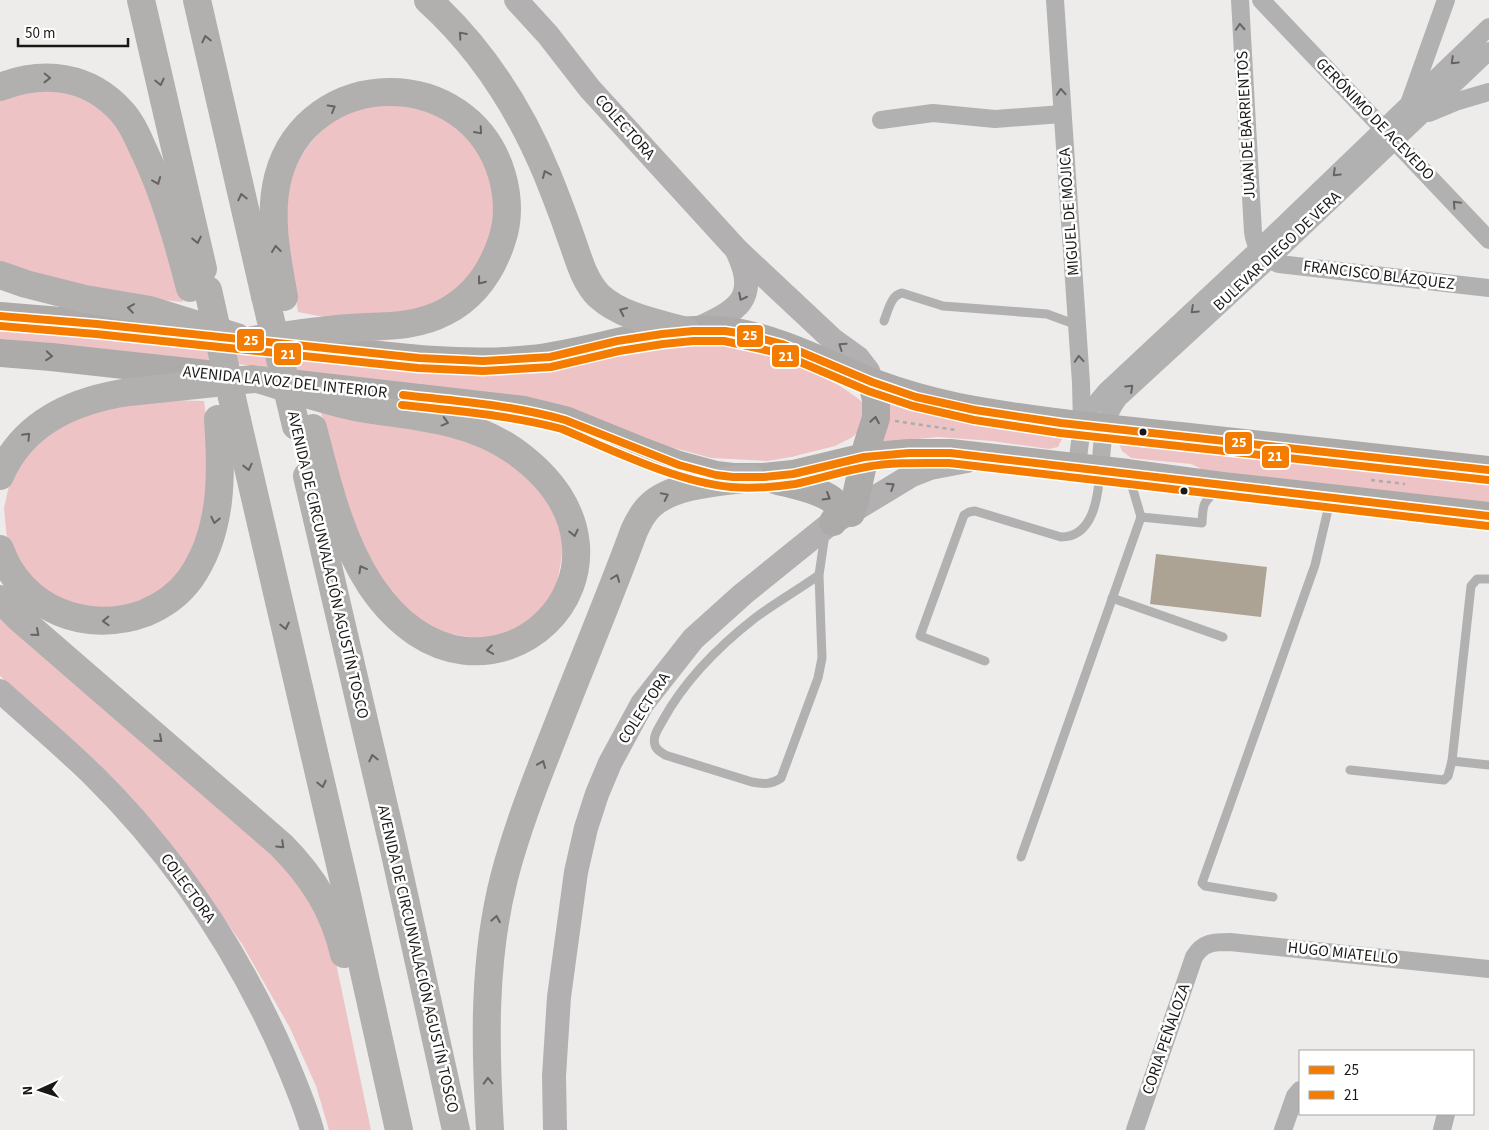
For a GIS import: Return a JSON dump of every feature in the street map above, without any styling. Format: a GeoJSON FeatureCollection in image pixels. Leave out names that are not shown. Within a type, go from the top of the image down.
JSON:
{"type":"FeatureCollection","features":[{"type":"Feature","properties":{"kind":"highway"},"geometry":{"type":"LineString","coordinates":[[141,0],[199,289]]}},
{"type":"Feature","properties":{"kind":"highway","name":"AVENIDA DE CIRCUNVALACIÓN AGUSTÍN TOSCO"},"geometry":{"type":"LineString","coordinates":[[197,0],[275,296],[269,370],[305,427],[456,1130]]}},
{"type":"Feature","properties":{"kind":"highway"},"geometry":{"type":"LineString","coordinates":[[428,0],[483,60],[510,100],[546,171],[582,270],[592,288],[604,300],[628,314],[690,331]]}},
{"type":"Feature","properties":{"kind":"highway"},"geometry":{"type":"LineString","coordinates":[[0,87],[22,80],[46,77],[75,81],[98,92],[123,113],[141,145],[160,187],[176,235],[199,289],[236,348],[220,484],[212,530],[199,565],[189,581],[177,593],[151,611],[120,620],[87,621],[71,617],[43,605],[30,595],[10,572],[0,549]]}},
{"type":"Feature","properties":{"kind":"highway"},"geometry":{"type":"LineString","coordinates":[[0,275],[26,284],[92,301],[150,310],[236,348],[340,328],[409,324],[428,319],[445,312],[462,301],[488,273],[498,254],[505,232],[507,207],[505,184],[498,162],[488,141],[474,125],[458,112],[441,102],[406,92],[387,91],[370,93],[345,101],[322,114],[307,126],[295,142],[285,158],[278,177],[274,219],[278,263],[275,296]]}},
{"type":"Feature","properties":{"kind":"highway"},"geometry":{"type":"LineString","coordinates":[[0,476],[6,462],[15,449],[36,427],[48,418],[78,405],[107,396],[269,370],[354,406],[419,415],[464,427],[511,449],[537,469],[549,481],[566,508],[576,540],[577,558],[574,575],[565,598],[553,617],[532,635],[520,641],[494,650],[480,652],[465,652],[436,644],[413,631],[380,598],[352,551],[305,427]]}},
{"type":"Feature","properties":{"kind":"highway"},"geometry":{"type":"LineString","coordinates":[[228,419],[343,877],[398,1130]]}},
{"type":"Feature","properties":{"kind":"highway"},"geometry":{"type":"LineString","coordinates":[[490,1130],[486,1009],[492,945],[504,879],[524,812],[634,531],[646,510],[668,494],[699,485],[758,478]]}},
{"type":"Feature","properties":{"kind":"highway"},"geometry":{"type":"LineString","coordinates":[[0,599],[25,623],[275,839],[299,863],[310,878],[322,895],[338,931],[382,1130]]}},
{"type":"Feature","properties":{"kind":"main road"},"geometry":{"type":"LineString","coordinates":[[0,316],[96,324],[236,348],[483,361],[531,359],[632,338],[690,331],[725,331],[764,339],[807,354],[872,382],[916,397],[957,407],[1093,426],[1489,470]]}},
{"type":"Feature","properties":{"kind":"main road","name":"AVENIDA LA VOZ DEL INTERIOR"},"geometry":{"type":"LineString","coordinates":[[0,353],[269,370],[524,410],[565,420],[679,465],[716,475],[758,478]]}},
{"type":"Feature","properties":{"kind":"main road"},"geometry":{"type":"LineString","coordinates":[[837,521],[856,496],[864,457],[876,418],[876,400],[872,382]]}},
{"type":"Feature","properties":{"kind":"main road"},"geometry":{"type":"LineString","coordinates":[[758,478],[793,474],[864,457],[929,452],[989,456],[1224,486],[1483,514]]}},
{"type":"Feature","properties":{"kind":"main road"},"geometry":{"type":"LineString","coordinates":[[758,478],[810,489],[829,498],[837,504],[837,521]]}},
{"type":"Feature","properties":{"kind":"street","name":"COLECTORA"},"geometry":{"type":"LineString","coordinates":[[516,0],[548,35],[590,89],[738,251],[833,340],[858,358],[868,370],[872,382]]}},
{"type":"Feature","properties":{"kind":"street","name":"MIGUEL DE MOJICA"},"geometry":{"type":"LineString","coordinates":[[1055,0],[1077,325],[1093,426]]}},
{"type":"Feature","properties":{"kind":"street","name":"JUAN DE BARRIENTOS"},"geometry":{"type":"LineString","coordinates":[[1240,0],[1253,232],[1254,242],[1264,255]]}},
{"type":"Feature","properties":{"kind":"street","name":"GERÓNIMO DE ACEVEDO"},"geometry":{"type":"LineString","coordinates":[[1261,0],[1489,240]]}},
{"type":"Feature","properties":{"kind":"street"},"geometry":{"type":"LineString","coordinates":[[1446,0],[1415,110],[1489,92]]}},
{"type":"Feature","properties":{"kind":"street","name":"BULEVAR DIEGO DE VERA"},"geometry":{"type":"LineString","coordinates":[[1415,110],[1489,27]]}},
{"type":"Feature","properties":{"kind":"street","name":"BULEVAR DIEGO DE VERA"},"geometry":{"type":"LineString","coordinates":[[1088,468],[1093,426],[1111,410],[1118,399],[1389,133],[1489,51]]}},
{"type":"Feature","properties":{"kind":"street"},"geometry":{"type":"LineString","coordinates":[[881,120],[933,113],[995,119],[1062,114]]}},
{"type":"Feature","properties":{"kind":"street"},"geometry":{"type":"LineString","coordinates":[[690,331],[730,312],[742,300],[747,278],[738,251]]}},
{"type":"Feature","properties":{"kind":"street","name":"FRANCISCO BLÁZQUEZ"},"geometry":{"type":"LineString","coordinates":[[1264,255],[1288,265],[1489,288]]}},
{"type":"Feature","properties":{"kind":"street","name":"COLECTORA"},"geometry":{"type":"LineString","coordinates":[[555,1130],[556,1036],[559,996],[569,912],[586,828],[610,763],[642,704],[693,639],[743,594],[837,521],[897,482],[912,475],[930,468],[989,456]]}},
{"type":"Feature","properties":{"kind":"street","name":"COLECTORA"},"geometry":{"type":"LineString","coordinates":[[0,691],[93,775],[153,841],[193,894],[235,958],[258,1000],[295,1082],[312,1130]]}},
{"type":"Feature","properties":{"kind":"street","name":"HUGO MIATELLO"},"geometry":{"type":"LineString","coordinates":[[1199,949],[1204,945],[1217,942],[1230,942],[1489,969]]}},
{"type":"Feature","properties":{"kind":"street","name":"CORIA PEÑALOZA"},"geometry":{"type":"LineString","coordinates":[[1136,1130],[1194,957],[1199,949]]}},
{"type":"Feature","properties":{"kind":"street"},"geometry":{"type":"LineString","coordinates":[[1283,1130],[1295,1096],[1299,1091]]}},
{"type":"Feature","properties":{"kind":"street"},"geometry":{"type":"LineString","coordinates":[[1442,1130],[1446,1115]]}},
{"type":"Feature","properties":{"kind":"lane"},"geometry":{"type":"LineString","coordinates":[[884,320],[894,298],[902,293],[943,306],[1047,314],[1077,325]]}},
{"type":"Feature","properties":{"kind":"lane"},"geometry":{"type":"LineString","coordinates":[[985,661],[920,636],[964,515],[975,511],[1061,537],[1070,537],[1080,532],[1090,518],[1098,498],[1088,468]]}},
{"type":"Feature","properties":{"kind":"lane"},"geometry":{"type":"LineString","coordinates":[[1020,856],[1140,517],[1128,473]]}},
{"type":"Feature","properties":{"kind":"lane"},"geometry":{"type":"LineString","coordinates":[[1140,517],[1202,524],[1203,506],[1208,497],[1224,486]]}},
{"type":"Feature","properties":{"kind":"lane"},"geometry":{"type":"LineString","coordinates":[[1273,897],[1205,886],[1202,882],[1315,565],[1330,498]]}},
{"type":"Feature","properties":{"kind":"lane"},"geometry":{"type":"LineString","coordinates":[[819,576],[756,617],[699,670],[672,704],[655,734],[654,743],[656,749],[665,755],[752,782],[767,784],[781,778],[818,678],[822,658],[819,576],[837,521]]}},
{"type":"Feature","properties":{"kind":"lane"},"geometry":{"type":"LineString","coordinates":[[1350,770],[1444,780],[1448,776],[1452,761],[1471,586],[1477,579],[1489,579]]}},
{"type":"Feature","properties":{"kind":"lane"},"geometry":{"type":"LineString","coordinates":[[1112,598],[1223,637]]}},
{"type":"Feature","properties":{"kind":"lane"},"geometry":{"type":"LineString","coordinates":[[1452,761],[1489,765]]}},
{"type":"Feature","properties":{"kind":"shaded area"},"geometry":{"type":"Polygon","coordinates":[[[23,90],[65,91],[103,108],[131,146],[177,276],[183,302],[130,297],[0,263],[0,100],[23,90]]]}},
{"type":"Feature","properties":{"kind":"shaded area"},"geometry":{"type":"Polygon","coordinates":[[[377,104],[421,107],[459,127],[484,159],[494,196],[492,230],[482,261],[453,293],[416,311],[324,317],[298,312],[286,222],[287,200],[292,178],[300,158],[325,128],[347,113],[377,104]]]}},
{"type":"Feature","properties":{"kind":"shaded area"},"geometry":{"type":"Polygon","coordinates":[[[0,331],[92,337],[356,364],[638,351],[706,344],[724,345],[746,349],[797,364],[840,386],[856,397],[862,402],[864,412],[861,430],[851,438],[835,446],[767,461],[711,458],[660,444],[353,377],[0,339],[0,331]]]}},
{"type":"Feature","properties":{"kind":"shaded area"},"geometry":{"type":"Polygon","coordinates":[[[170,400],[204,401],[210,448],[204,517],[184,567],[161,591],[116,610],[68,605],[29,580],[7,540],[4,508],[11,477],[19,461],[57,427],[107,407],[170,400]]]}},
{"type":"Feature","properties":{"kind":"shaded area"},"geometry":{"type":"Polygon","coordinates":[[[884,401],[1063,434],[1058,447],[1049,449],[992,441],[938,437],[877,443],[884,401]]]}},
{"type":"Feature","properties":{"kind":"shaded area"},"geometry":{"type":"Polygon","coordinates":[[[321,413],[341,414],[469,440],[507,458],[550,502],[564,543],[557,584],[550,599],[524,627],[485,640],[435,631],[393,597],[356,535],[321,413]]]}},
{"type":"Feature","properties":{"kind":"shaded area"},"geometry":{"type":"Polygon","coordinates":[[[1117,439],[1489,482],[1489,503],[1210,473],[1191,464],[1131,458],[1122,451],[1117,439]]]}},
{"type":"Feature","properties":{"kind":"shaded area"},"geometry":{"type":"Polygon","coordinates":[[[0,608],[290,867],[331,939],[371,1130],[329,1130],[316,1086],[290,1028],[242,944],[164,835],[99,764],[0,676],[0,608]]]}},
{"type":"Feature","properties":{"kind":"building"},"geometry":{"type":"Polygon","coordinates":[[[1156,554],[1267,567],[1261,617],[1150,604],[1156,554]]]}},
{"type":"Feature","properties":{"kind":"transit line","name":"25"},"geometry":{"type":"LineString","coordinates":[[0,316],[97,324],[419,358],[483,361],[550,357],[617,341],[662,334],[693,331],[725,331],[782,344],[872,382],[916,397],[975,410],[1061,423],[1489,470]]}},
{"type":"Feature","properties":{"kind":"transit line","name":"21"},"geometry":{"type":"LineString","coordinates":[[0,326],[96,334],[418,368],[483,371],[551,367],[619,351],[663,344],[693,341],[724,341],[779,353],[868,391],[913,406],[974,420],[1060,433],[1488,480]]}},
{"type":"Feature","properties":{"kind":"transit line","name":"25"},"geometry":{"type":"LineString","coordinates":[[403,395],[484,404],[545,415],[565,420],[679,465],[716,475],[733,477],[764,477],[793,474],[864,457],[909,453],[950,453],[1489,516]]}},
{"type":"Feature","properties":{"kind":"transit line","name":"21"},"geometry":{"type":"LineString","coordinates":[[402,405],[502,417],[542,424],[562,429],[667,472],[710,484],[731,487],[747,488],[795,484],[876,465],[949,463],[1488,526]]}}]}
